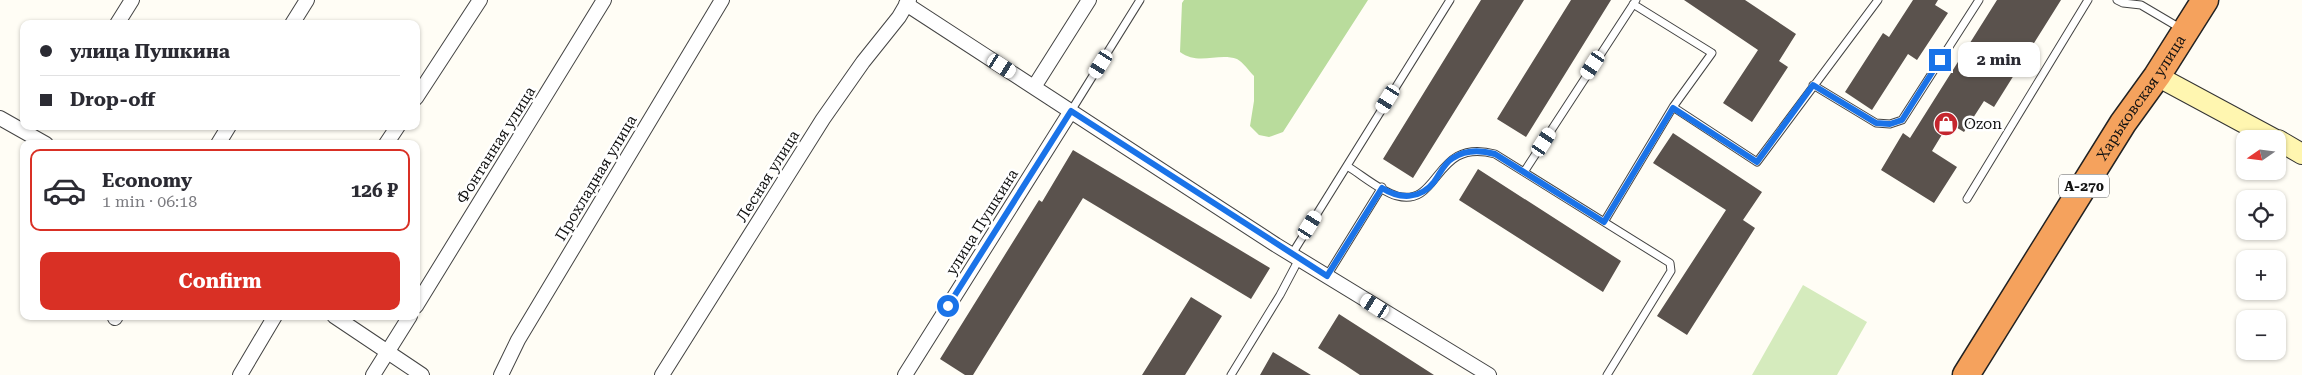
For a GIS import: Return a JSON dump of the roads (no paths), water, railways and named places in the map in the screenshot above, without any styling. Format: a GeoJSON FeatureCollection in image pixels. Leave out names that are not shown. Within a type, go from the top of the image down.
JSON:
{"type":"FeatureCollection","features":[{"type":"Feature","properties":{"kind":"highway","name":"Харьковская улица"},"geometry":{"type":"LineString","coordinates":[[1966,375],[2123,123],[2157,76],[2205,0]]}},
{"type":"Feature","properties":{"kind":"street"},"geometry":{"type":"LineString","coordinates":[[120,20],[132,0]]}},
{"type":"Feature","properties":{"kind":"street"},"geometry":{"type":"LineString","coordinates":[[294,20],[307,0]]}},
{"type":"Feature","properties":{"kind":"street"},"geometry":{"type":"LineString","coordinates":[[420,92],[480,0]]}},
{"type":"Feature","properties":{"kind":"street","name":"Фонтанная улица"},"geometry":{"type":"LineString","coordinates":[[420,299],[604,0]]}},
{"type":"Feature","properties":{"kind":"street","name":"Прохладная улица"},"geometry":{"type":"LineString","coordinates":[[501,375],[524,332],[722,0]]}},
{"type":"Feature","properties":{"kind":"street"},"geometry":{"type":"LineString","coordinates":[[1034,87],[1090,0]]}},
{"type":"Feature","properties":{"kind":"street"},"geometry":{"type":"LineString","coordinates":[[908,2],[1034,87],[1295,257],[1489,375]]}},
{"type":"Feature","properties":{"kind":"street","name":"Лесная улица"},"geometry":{"type":"LineString","coordinates":[[662,375],[823,119],[908,2]]}},
{"type":"Feature","properties":{"kind":"street"},"geometry":{"type":"LineString","coordinates":[[2157,76],[2257,130]]}},
{"type":"Feature","properties":{"kind":"street","name":"улица Пушкина"},"geometry":{"type":"LineString","coordinates":[[909,374],[1071,111]]}},
{"type":"Feature","properties":{"kind":"street"},"geometry":{"type":"LineString","coordinates":[[0,118],[20,129]]}},
{"type":"Feature","properties":{"kind":"street"},"geometry":{"type":"LineString","coordinates":[[21,130],[39,140]]}},
{"type":"Feature","properties":{"kind":"street"},"geometry":{"type":"LineString","coordinates":[[2286,145],[2302,154]]}},
{"type":"Feature","properties":{"kind":"street"},"geometry":{"type":"LineString","coordinates":[[240,375],[274,320]]}},
{"type":"Feature","properties":{"kind":"street"},"geometry":{"type":"LineString","coordinates":[[340,320],[422,375]]}},
{"type":"Feature","properties":{"kind":"street"},"geometry":{"type":"LineString","coordinates":[[373,375],[408,320]]}},
{"type":"Feature","properties":{"kind":"lane"},"geometry":{"type":"LineString","coordinates":[[1071,111],[1140,0]]}},
{"type":"Feature","properties":{"kind":"lane"},"geometry":{"type":"LineString","coordinates":[[1231,375],[1280,295],[1295,257],[1347,166],[1450,0]]}},
{"type":"Feature","properties":{"kind":"lane"},"geometry":{"type":"LineString","coordinates":[[1673,108],[1757,162],[1878,0]]}},
{"type":"Feature","properties":{"kind":"lane"},"geometry":{"type":"LineString","coordinates":[[1813,85],[1876,123],[1890,124],[1902,120],[1979,0]]}},
{"type":"Feature","properties":{"kind":"lane"},"geometry":{"type":"LineString","coordinates":[[1967,200],[2088,0]]}},
{"type":"Feature","properties":{"kind":"lane"},"geometry":{"type":"LineString","coordinates":[[2117,0],[2123,3],[2141,5],[2185,31]]}},
{"type":"Feature","properties":{"kind":"lane"},"geometry":{"type":"LineString","coordinates":[[1524,172],[1634,2],[1712,53],[1673,108],[1604,222]]}},
{"type":"Feature","properties":{"kind":"lane"},"geometry":{"type":"LineString","coordinates":[[1347,166],[1382,188],[1399,196],[1418,194],[1433,183],[1444,166],[1452,158],[1477,151],[1495,154],[1670,264],[1672,267],[1671,271],[1607,375]]}},
{"type":"Feature","properties":{"kind":"lane"},"geometry":{"type":"LineString","coordinates":[[1327,276],[1382,188]]}},
{"type":"Feature","properties":{"kind":"place","name":"Ozon"},"geometry":{"type":"Point","coordinates":[1946,124]}}]}
